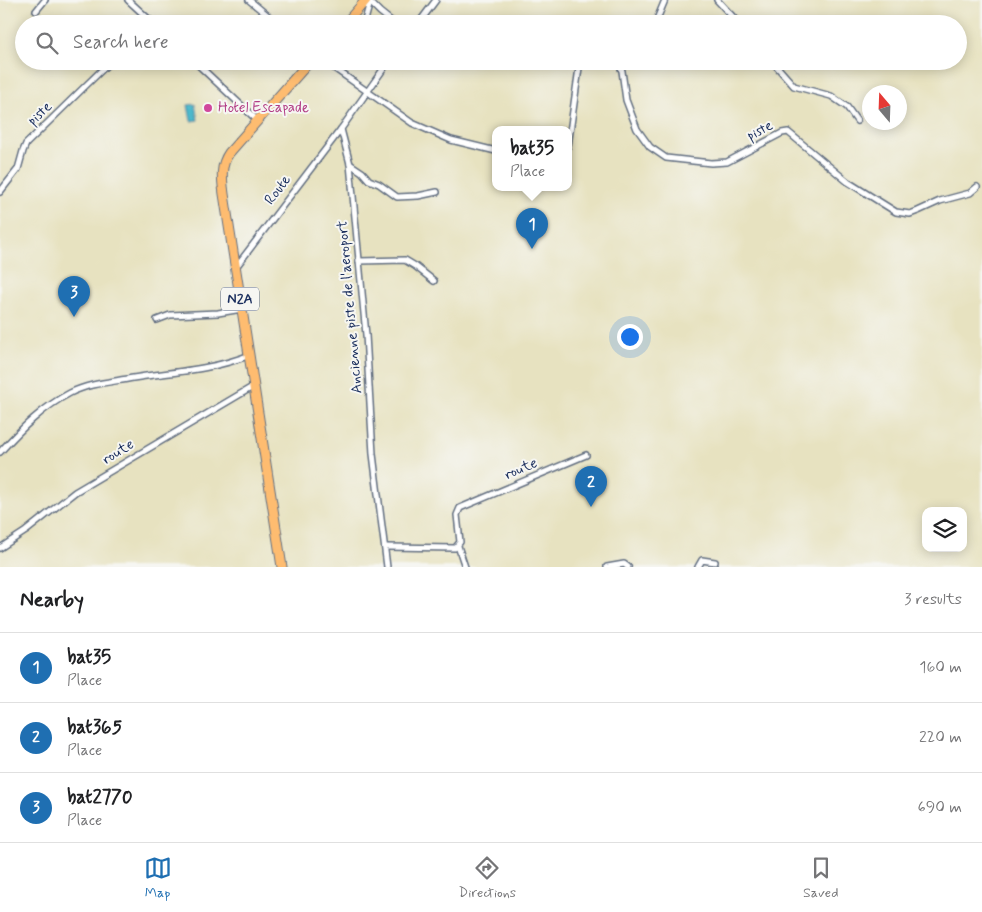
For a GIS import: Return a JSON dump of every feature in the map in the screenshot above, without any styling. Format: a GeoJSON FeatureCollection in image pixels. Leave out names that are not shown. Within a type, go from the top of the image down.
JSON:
{"type":"FeatureCollection","features":[{"type":"Feature","properties":{"kind":"highway"},"geometry":{"type":"LineString","coordinates":[[353,15],[368,1]]}},
{"type":"Feature","properties":{"kind":"highway","name":"N2A"},"geometry":{"type":"LineString","coordinates":[[282,567],[223,187],[222,168],[229,153],[302,70]]}},
{"type":"Feature","properties":{"kind":"street"},"geometry":{"type":"LineString","coordinates":[[36,11],[45,0]]}},
{"type":"Feature","properties":{"kind":"street"},"geometry":{"type":"LineString","coordinates":[[128,0],[143,15]]}},
{"type":"Feature","properties":{"kind":"street"},"geometry":{"type":"LineString","coordinates":[[249,0],[267,15]]}},
{"type":"Feature","properties":{"kind":"street"},"geometry":{"type":"LineString","coordinates":[[425,15],[436,0]]}},
{"type":"Feature","properties":{"kind":"street"},"geometry":{"type":"LineString","coordinates":[[659,15],[665,0]]}},
{"type":"Feature","properties":{"kind":"street"},"geometry":{"type":"LineString","coordinates":[[717,0],[731,15]]}},
{"type":"Feature","properties":{"kind":"street"},"geometry":{"type":"LineString","coordinates":[[366,15],[368,1]]}},
{"type":"Feature","properties":{"kind":"street"},"geometry":{"type":"LineString","coordinates":[[368,1],[384,15]]}},
{"type":"Feature","properties":{"kind":"street","name":"piste"},"geometry":{"type":"LineString","coordinates":[[0,192],[18,169],[26,144],[102,70]]}},
{"type":"Feature","properties":{"kind":"street"},"geometry":{"type":"LineString","coordinates":[[204,70],[258,121]]}},
{"type":"Feature","properties":{"kind":"street"},"geometry":{"type":"LineString","coordinates":[[336,70],[397,114],[428,132],[469,146],[492,149]]}},
{"type":"Feature","properties":{"kind":"street"},"geometry":{"type":"LineString","coordinates":[[341,129],[382,70]]}},
{"type":"Feature","properties":{"kind":"street"},"geometry":{"type":"LineString","coordinates":[[571,126],[579,70]]}},
{"type":"Feature","properties":{"kind":"street","name":"piste"},"geometry":{"type":"LineString","coordinates":[[622,70],[626,100],[637,129],[650,146],[666,158],[711,163],[726,162],[782,133],[788,132],[848,182],[896,212],[910,214],[940,201],[970,193],[978,187]]}},
{"type":"Feature","properties":{"kind":"street"},"geometry":{"type":"LineString","coordinates":[[780,70],[795,86],[831,96],[847,107],[857,121]]}},
{"type":"Feature","properties":{"kind":"street","name":"Ancienne piste de l'aeroport"},"geometry":{"type":"LineString","coordinates":[[341,129],[350,164],[366,335],[374,454],[387,567]]}},
{"type":"Feature","properties":{"kind":"street","name":"Route"},"geometry":{"type":"LineString","coordinates":[[236,267],[341,129]]}},
{"type":"Feature","properties":{"kind":"street"},"geometry":{"type":"LineString","coordinates":[[350,164],[362,172],[369,180],[379,184],[397,197],[411,197],[437,192]]}},
{"type":"Feature","properties":{"kind":"street"},"geometry":{"type":"LineString","coordinates":[[359,261],[405,260],[434,281]]}},
{"type":"Feature","properties":{"kind":"street"},"geometry":{"type":"LineString","coordinates":[[157,320],[170,315],[218,313],[242,309]]}},
{"type":"Feature","properties":{"kind":"street"},"geometry":{"type":"LineString","coordinates":[[0,452],[34,417],[72,392],[99,383],[213,367],[250,355]]}},
{"type":"Feature","properties":{"kind":"street","name":"route"},"geometry":{"type":"LineString","coordinates":[[0,548],[26,531],[75,492],[255,386]]}},
{"type":"Feature","properties":{"kind":"street","name":"route"},"geometry":{"type":"LineString","coordinates":[[458,546],[460,538],[457,515],[460,508],[586,455]]}},
{"type":"Feature","properties":{"kind":"street"},"geometry":{"type":"LineString","coordinates":[[386,547],[450,548],[458,546],[465,567]]}},
{"type":"Feature","properties":{"kind":"street"},"geometry":{"type":"LineString","coordinates":[[698,567],[702,560],[714,562]]}},
{"type":"Feature","properties":{"kind":"street"},"geometry":{"type":"LineString","coordinates":[[607,567],[624,564],[628,567]]}},
{"type":"Feature","properties":{"kind":"water"},"geometry":{"type":"Polygon","coordinates":[[[195,104],[198,120],[191,121],[188,105],[195,104]]]}},
{"type":"Feature","properties":{"kind":"place","name":"Hotel Escapade"},"geometry":{"type":"Point","coordinates":[208,108]}},
{"type":"Feature","properties":{"kind":"place","name":"bat35"},"geometry":{"type":"Point","coordinates":[532,249]}},
{"type":"Feature","properties":{"kind":"place","name":"bat2770"},"geometry":{"type":"Point","coordinates":[74,317]}},
{"type":"Feature","properties":{"kind":"place","name":"bat365"},"geometry":{"type":"Point","coordinates":[591,507]}}]}
